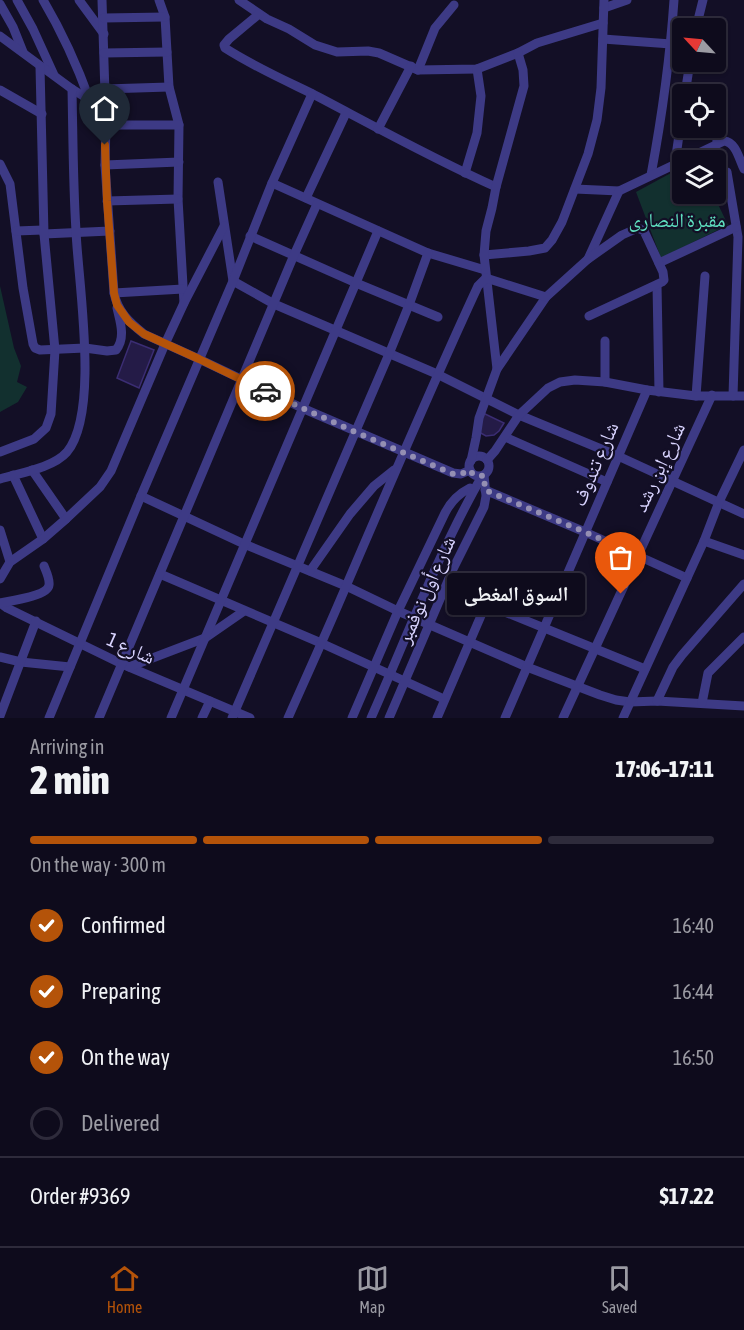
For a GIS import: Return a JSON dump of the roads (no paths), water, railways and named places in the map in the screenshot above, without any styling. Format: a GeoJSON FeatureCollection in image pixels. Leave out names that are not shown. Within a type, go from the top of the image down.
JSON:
{"type":"FeatureCollection","features":[{"type":"Feature","properties":{"kind":"street"},"geometry":{"type":"LineString","coordinates":[[17,0],[55,78]]}},
{"type":"Feature","properties":{"kind":"street"},"geometry":{"type":"LineString","coordinates":[[43,0],[75,62],[90,100]]}},
{"type":"Feature","properties":{"kind":"street"},"geometry":{"type":"LineString","coordinates":[[79,0],[104,34]]}},
{"type":"Feature","properties":{"kind":"street"},"geometry":{"type":"LineString","coordinates":[[0,164],[10,184],[23,288],[33,344],[37,350],[85,348],[116,350],[122,336],[114,293],[107,201],[102,0]]}},
{"type":"Feature","properties":{"kind":"street"},"geometry":{"type":"LineString","coordinates":[[159,0],[165,17],[170,87],[179,125],[178,199],[184,303]]}},
{"type":"Feature","properties":{"kind":"street"},"geometry":{"type":"LineString","coordinates":[[239,0],[259,14],[290,29],[315,45],[337,52],[379,53],[414,68],[477,69],[537,43],[603,23]]}},
{"type":"Feature","properties":{"kind":"street"},"geometry":{"type":"LineString","coordinates":[[484,255],[545,248],[552,240],[575,189],[597,120],[601,88],[604,4],[627,0]]}},
{"type":"Feature","properties":{"kind":"street"},"geometry":{"type":"LineString","coordinates":[[651,175],[662,120],[674,0]]}},
{"type":"Feature","properties":{"kind":"street"},"geometry":{"type":"LineString","coordinates":[[698,18],[703,0]]}},
{"type":"Feature","properties":{"kind":"street"},"geometry":{"type":"LineString","coordinates":[[0,4],[24,54]]}},
{"type":"Feature","properties":{"kind":"street"},"geometry":{"type":"LineString","coordinates":[[378,129],[435,28],[454,5]]}},
{"type":"Feature","properties":{"kind":"street"},"geometry":{"type":"LineString","coordinates":[[259,14],[229,39],[224,45],[225,48],[346,113],[496,187]]}},
{"type":"Feature","properties":{"kind":"street"},"geometry":{"type":"LineString","coordinates":[[104,18],[165,17]]}},
{"type":"Feature","properties":{"kind":"street"},"geometry":{"type":"LineString","coordinates":[[0,36],[72,90],[104,109]]}},
{"type":"Feature","properties":{"kind":"street"},"geometry":{"type":"LineString","coordinates":[[603,39],[671,44]]}},
{"type":"Feature","properties":{"kind":"street"},"geometry":{"type":"LineString","coordinates":[[104,53],[167,52]]}},
{"type":"Feature","properties":{"kind":"street"},"geometry":{"type":"LineString","coordinates":[[497,369],[484,255],[486,231],[496,187],[524,86],[523,70],[518,53]]}},
{"type":"Feature","properties":{"kind":"street"},"geometry":{"type":"LineString","coordinates":[[0,452],[34,439],[46,428],[51,414],[55,350],[44,232],[40,67]]}},
{"type":"Feature","properties":{"kind":"street"},"geometry":{"type":"LineString","coordinates":[[465,173],[477,133],[481,96],[477,69]]}},
{"type":"Feature","properties":{"kind":"street"},"geometry":{"type":"LineString","coordinates":[[105,89],[170,87]]}},
{"type":"Feature","properties":{"kind":"street"},"geometry":{"type":"LineString","coordinates":[[0,90],[42,114]]}},
{"type":"Feature","properties":{"kind":"street"},"geometry":{"type":"LineString","coordinates":[[0,479],[59,459],[72,445],[81,416],[86,368],[76,231],[72,90]]}},
{"type":"Feature","properties":{"kind":"street"},"geometry":{"type":"LineString","coordinates":[[49,718],[272,183],[312,94]]}},
{"type":"Feature","properties":{"kind":"street"},"geometry":{"type":"LineString","coordinates":[[306,198],[346,113]]}},
{"type":"Feature","properties":{"kind":"street"},"geometry":{"type":"LineString","coordinates":[[106,125],[179,125]]}},
{"type":"Feature","properties":{"kind":"street"},"geometry":{"type":"LineString","coordinates":[[717,138],[717,143]]}},
{"type":"Feature","properties":{"kind":"street"},"geometry":{"type":"LineString","coordinates":[[702,150],[717,143],[730,142],[744,169]]}},
{"type":"Feature","properties":{"kind":"street"},"geometry":{"type":"LineString","coordinates":[[105,165],[179,162]]}},
{"type":"Feature","properties":{"kind":"street"},"geometry":{"type":"LineString","coordinates":[[575,189],[619,191],[672,164]]}},
{"type":"Feature","properties":{"kind":"street"},"geometry":{"type":"LineString","coordinates":[[728,172],[738,256],[733,396]]}},
{"type":"Feature","properties":{"kind":"street"},"geometry":{"type":"LineString","coordinates":[[218,182],[233,281]]}},
{"type":"Feature","properties":{"kind":"street"},"geometry":{"type":"LineString","coordinates":[[272,183],[428,253],[546,297]]}},
{"type":"Feature","properties":{"kind":"street"},"geometry":{"type":"LineString","coordinates":[[588,259],[619,191]]}},
{"type":"Feature","properties":{"kind":"street"},"geometry":{"type":"LineString","coordinates":[[107,201],[178,199]]}},
{"type":"Feature","properties":{"kind":"street"},"geometry":{"type":"LineString","coordinates":[[99,718],[125,666],[184,516],[317,204]]}},
{"type":"Feature","properties":{"kind":"street"},"geometry":{"type":"LineString","coordinates":[[0,579],[10,562],[43,539],[66,519],[100,487],[111,471],[165,344],[224,226]]}},
{"type":"Feature","properties":{"kind":"street"},"geometry":{"type":"LineString","coordinates":[[589,316],[657,285],[664,280],[659,264],[736,227]]}},
{"type":"Feature","properties":{"kind":"street","name":"شارع أول نوفمبر"},"geometry":{"type":"LineString","coordinates":[[468,501],[479,418],[485,399],[497,369],[546,297],[588,259],[622,235],[638,228],[644,231],[659,264]]}},
{"type":"Feature","properties":{"kind":"street"},"geometry":{"type":"LineString","coordinates":[[16,231],[110,231]]}},
{"type":"Feature","properties":{"kind":"street"},"geometry":{"type":"LineString","coordinates":[[171,718],[378,231]]}},
{"type":"Feature","properties":{"kind":"street"},"geometry":{"type":"LineString","coordinates":[[250,236],[438,317]]}},
{"type":"Feature","properties":{"kind":"street"},"geometry":{"type":"LineString","coordinates":[[234,715],[409,305],[428,253]]}},
{"type":"Feature","properties":{"kind":"street"},"geometry":{"type":"LineString","coordinates":[[288,718],[437,374],[485,274]]}},
{"type":"Feature","properties":{"kind":"street"},"geometry":{"type":"LineString","coordinates":[[696,396],[705,276]]}},
{"type":"Feature","properties":{"kind":"street"},"geometry":{"type":"LineString","coordinates":[[233,281],[274,304],[437,374],[519,415],[618,456],[744,514]]}},
{"type":"Feature","properties":{"kind":"street"},"geometry":{"type":"LineString","coordinates":[[657,285],[659,392]]}},
{"type":"Feature","properties":{"kind":"street"},"geometry":{"type":"LineString","coordinates":[[114,293],[183,289]]}},
{"type":"Feature","properties":{"kind":"street"},"geometry":{"type":"LineString","coordinates":[[117,305],[129,322],[144,334],[302,408],[453,474],[461,474],[471,468],[476,457],[486,459]]}},
{"type":"Feature","properties":{"kind":"street"},"geometry":{"type":"LineString","coordinates":[[605,341],[605,382]]}},
{"type":"Feature","properties":{"kind":"street"},"geometry":{"type":"LineString","coordinates":[[486,459],[519,415],[548,388],[560,382],[575,380],[605,382],[696,396],[744,396]]}},
{"type":"Feature","properties":{"kind":"street","name":"شارع تندوف"},"geometry":{"type":"LineString","coordinates":[[505,718],[647,390]]}},
{"type":"Feature","properties":{"kind":"street","name":"شارع إبن رشد"},"geometry":{"type":"LineString","coordinates":[[563,718],[712,395]]}},
{"type":"Feature","properties":{"kind":"street"},"geometry":{"type":"LineString","coordinates":[[505,436],[607,482]]}},
{"type":"Feature","properties":{"kind":"street"},"geometry":{"type":"LineString","coordinates":[[471,468],[477,476],[483,475],[489,468],[476,438]]}},
{"type":"Feature","properties":{"kind":"street"},"geometry":{"type":"LineString","coordinates":[[623,718],[744,450]]}},
{"type":"Feature","properties":{"kind":"street"},"geometry":{"type":"LineString","coordinates":[[310,571],[350,514],[375,486],[395,469]]}},
{"type":"Feature","properties":{"kind":"street"},"geometry":{"type":"LineString","coordinates":[[32,470],[66,519]]}},
{"type":"Feature","properties":{"kind":"street"},"geometry":{"type":"LineString","coordinates":[[13,475],[43,539]]}},
{"type":"Feature","properties":{"kind":"street","name":"شارع أول نوفمبر"},"geometry":{"type":"LineString","coordinates":[[389,718],[484,507],[483,475]]}},
{"type":"Feature","properties":{"kind":"street","name":"شارع أول نوفمبر"},"geometry":{"type":"LineString","coordinates":[[371,718],[414,617],[468,501],[483,475]]}},
{"type":"Feature","properties":{"kind":"street","name":"شارع أول نوفمبر"},"geometry":{"type":"LineString","coordinates":[[352,718],[398,611],[449,505],[470,488]]}},
{"type":"Feature","properties":{"kind":"street"},"geometry":{"type":"LineString","coordinates":[[485,490],[687,578]]}},
{"type":"Feature","properties":{"kind":"street"},"geometry":{"type":"LineString","coordinates":[[141,496],[527,667],[616,700],[744,706]]}},
{"type":"Feature","properties":{"kind":"street"},"geometry":{"type":"LineString","coordinates":[[0,530],[2,544],[10,562]]}},
{"type":"Feature","properties":{"kind":"street"},"geometry":{"type":"LineString","coordinates":[[704,541],[744,555]]}},
{"type":"Feature","properties":{"kind":"street"},"geometry":{"type":"LineString","coordinates":[[0,603],[38,594],[49,588],[44,566]]}},
{"type":"Feature","properties":{"kind":"street"},"geometry":{"type":"LineString","coordinates":[[160,574],[444,699]]}},
{"type":"Feature","properties":{"kind":"street"},"geometry":{"type":"LineString","coordinates":[[657,701],[673,667],[682,654],[744,584]]}},
{"type":"Feature","properties":{"kind":"street"},"geometry":{"type":"LineString","coordinates":[[446,588],[645,669]]}},
{"type":"Feature","properties":{"kind":"street","name":"شارع 1"},"geometry":{"type":"LineString","coordinates":[[0,603],[125,666],[210,701],[234,715],[250,718]]}},
{"type":"Feature","properties":{"kind":"street"},"geometry":{"type":"LineString","coordinates":[[437,718],[486,604]]}},
{"type":"Feature","properties":{"kind":"street"},"geometry":{"type":"LineString","coordinates":[[125,666],[205,638],[244,611]]}},
{"type":"Feature","properties":{"kind":"street"},"geometry":{"type":"LineString","coordinates":[[0,716],[36,621]]}},
{"type":"Feature","properties":{"kind":"street"},"geometry":{"type":"LineString","coordinates":[[702,703],[708,673],[744,636]]}},
{"type":"Feature","properties":{"kind":"street"},"geometry":{"type":"LineString","coordinates":[[0,657],[21,662],[70,667]]}},
{"type":"Feature","properties":{"kind":"street"},"geometry":{"type":"LineString","coordinates":[[202,718],[210,701]]}},
{"type":"Feature","properties":{"kind":"place","name":"السوق المغطى"},"geometry":{"type":"Point","coordinates":[621,594]}},
{"type":"Feature","properties":{"kind":"park label","name":"مقبرة النصارى"},"geometry":{"type":"Point","coordinates":[677,220]}}]}
